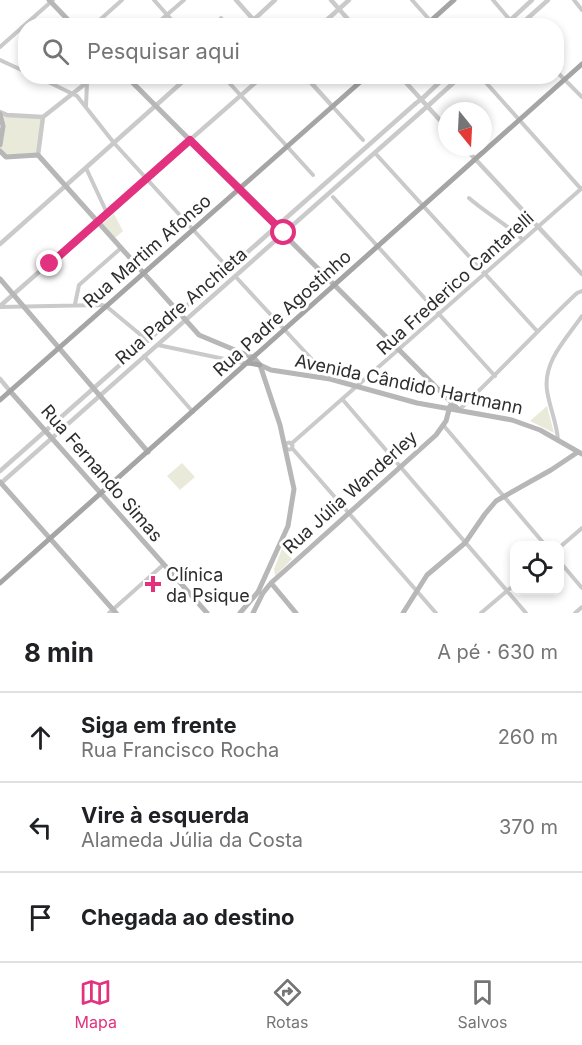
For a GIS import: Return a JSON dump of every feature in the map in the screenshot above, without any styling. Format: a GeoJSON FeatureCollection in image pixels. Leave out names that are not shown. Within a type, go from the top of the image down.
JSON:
{"type":"FeatureCollection","features":[{"type":"Feature","properties":{"kind":"main road"},"geometry":{"type":"LineString","coordinates":[[438,18],[454,0]]}},
{"type":"Feature","properties":{"kind":"main road"},"geometry":{"type":"LineString","coordinates":[[51,1],[67,18]]}},
{"type":"Feature","properties":{"kind":"main road","name":"Rua Padre Agostinho"},"geometry":{"type":"LineString","coordinates":[[565,79],[582,63]]}},
{"type":"Feature","properties":{"kind":"main road"},"geometry":{"type":"LineString","coordinates":[[134,84],[459,410]]}},
{"type":"Feature","properties":{"kind":"main road","name":"Rua Martim Afonso"},"geometry":{"type":"LineString","coordinates":[[0,400],[358,84]]}},
{"type":"Feature","properties":{"kind":"main road","name":"Rua Padre Agostinho"},"geometry":{"type":"LineString","coordinates":[[0,583],[559,84]]}},
{"type":"Feature","properties":{"kind":"main road"},"geometry":{"type":"LineString","coordinates":[[0,113],[3,126],[0,145]]}},
{"type":"Feature","properties":{"kind":"main road"},"geometry":{"type":"LineString","coordinates":[[0,151],[3,158],[38,155],[202,337],[254,358],[260,364],[289,446],[294,489],[288,526],[269,570],[253,598],[240,613]]}},
{"type":"Feature","properties":{"kind":"main road"},"geometry":{"type":"LineString","coordinates":[[0,279],[148,452]]}},
{"type":"Feature","properties":{"kind":"main road"},"geometry":{"type":"LineString","coordinates":[[248,364],[260,364]]}},
{"type":"Feature","properties":{"kind":"main road","name":"Avenida Cândido Hartmann"},"geometry":{"type":"LineString","coordinates":[[260,364],[277,371],[330,380],[417,403],[520,422],[581,452]]}},
{"type":"Feature","properties":{"kind":"main road","name":"Rua Fernando Simas"},"geometry":{"type":"LineString","coordinates":[[10,391],[207,613]]}},
{"type":"Feature","properties":{"kind":"main road"},"geometry":{"type":"LineString","coordinates":[[449,398],[450,408]]}},
{"type":"Feature","properties":{"kind":"main road","name":"Rua Júlia Wanderley"},"geometry":{"type":"LineString","coordinates":[[445,424],[450,408]]}},
{"type":"Feature","properties":{"kind":"main road","name":"Rua Júlia Wanderley"},"geometry":{"type":"LineString","coordinates":[[252,613],[263,592],[271,583],[401,468],[459,410]]}},
{"type":"Feature","properties":{"kind":"main road"},"geometry":{"type":"LineString","coordinates":[[403,613],[432,570],[465,543],[488,509],[503,496],[581,452]]}},
{"type":"Feature","properties":{"kind":"main road"},"geometry":{"type":"LineString","coordinates":[[0,483],[113,612]]}},
{"type":"Feature","properties":{"kind":"main road"},"geometry":{"type":"LineString","coordinates":[[269,570],[277,578]]}},
{"type":"Feature","properties":{"kind":"main road"},"geometry":{"type":"LineString","coordinates":[[271,583],[296,613]]}},
{"type":"Feature","properties":{"kind":"main road"},"geometry":{"type":"LineString","coordinates":[[245,608],[252,613]]}},
{"type":"Feature","properties":{"kind":"street"},"geometry":{"type":"LineString","coordinates":[[102,18],[122,0]]}},
{"type":"Feature","properties":{"kind":"street"},"geometry":{"type":"LineString","coordinates":[[154,0],[170,18]]}},
{"type":"Feature","properties":{"kind":"street"},"geometry":{"type":"LineString","coordinates":[[163,18],[184,0]]}},
{"type":"Feature","properties":{"kind":"street"},"geometry":{"type":"LineString","coordinates":[[236,0],[253,18]]}},
{"type":"Feature","properties":{"kind":"street"},"geometry":{"type":"LineString","coordinates":[[255,18],[276,0]]}},
{"type":"Feature","properties":{"kind":"street"},"geometry":{"type":"LineString","coordinates":[[331,0],[347,18]]}},
{"type":"Feature","properties":{"kind":"street"},"geometry":{"type":"LineString","coordinates":[[329,18],[349,0]]}},
{"type":"Feature","properties":{"kind":"street"},"geometry":{"type":"LineString","coordinates":[[412,0],[428,18]]}},
{"type":"Feature","properties":{"kind":"street"},"geometry":{"type":"LineString","coordinates":[[493,0],[508,18]]}},
{"type":"Feature","properties":{"kind":"street"},"geometry":{"type":"LineString","coordinates":[[512,18],[532,0]]}},
{"type":"Feature","properties":{"kind":"street"},"geometry":{"type":"LineString","coordinates":[[528,18],[548,0]]}},
{"type":"Feature","properties":{"kind":"street"},"geometry":{"type":"LineString","coordinates":[[574,0],[582,10]]}},
{"type":"Feature","properties":{"kind":"street"},"geometry":{"type":"LineString","coordinates":[[32,18],[51,1]]}},
{"type":"Feature","properties":{"kind":"street"},"geometry":{"type":"LineString","coordinates":[[0,47],[18,31]]}},
{"type":"Feature","properties":{"kind":"street"},"geometry":{"type":"LineString","coordinates":[[0,60],[18,68]]}},
{"type":"Feature","properties":{"kind":"street"},"geometry":{"type":"LineString","coordinates":[[565,79],[582,97]]}},
{"type":"Feature","properties":{"kind":"street"},"geometry":{"type":"LineString","coordinates":[[53,84],[73,93],[114,143],[229,269]]}},
{"type":"Feature","properties":{"kind":"street"},"geometry":{"type":"LineString","coordinates":[[38,155],[44,117],[86,84]]}},
{"type":"Feature","properties":{"kind":"street"},"geometry":{"type":"LineString","coordinates":[[86,107],[87,84]]}},
{"type":"Feature","properties":{"kind":"street"},"geometry":{"type":"LineString","coordinates":[[0,244],[180,84]]}},
{"type":"Feature","properties":{"kind":"street"},"geometry":{"type":"LineString","coordinates":[[230,84],[313,175]]}},
{"type":"Feature","properties":{"kind":"street"},"geometry":{"type":"LineString","coordinates":[[0,307],[254,84]]}},
{"type":"Feature","properties":{"kind":"street"},"geometry":{"type":"LineString","coordinates":[[313,84],[363,140]]}},
{"type":"Feature","properties":{"kind":"street"},"geometry":{"type":"LineString","coordinates":[[407,84],[438,119]]}},
{"type":"Feature","properties":{"kind":"street","name":"Rua Padre Anchieta"},"geometry":{"type":"LineString","coordinates":[[0,471],[437,84]]}},
{"type":"Feature","properties":{"kind":"street","name":"Rua Padre Anchieta"},"geometry":{"type":"LineString","coordinates":[[0,483],[452,84]]}},
{"type":"Feature","properties":{"kind":"street"},"geometry":{"type":"LineString","coordinates":[[487,84],[582,189]]}},
{"type":"Feature","properties":{"kind":"street"},"geometry":{"type":"LineString","coordinates":[[0,113],[44,117]]}},
{"type":"Feature","properties":{"kind":"street"},"geometry":{"type":"LineString","coordinates":[[404,114],[411,121]]}},
{"type":"Feature","properties":{"kind":"street"},"geometry":{"type":"LineString","coordinates":[[375,153],[537,331]]}},
{"type":"Feature","properties":{"kind":"street"},"geometry":{"type":"LineString","coordinates":[[472,156],[582,274]]}},
{"type":"Feature","properties":{"kind":"street"},"geometry":{"type":"LineString","coordinates":[[86,168],[107,214]]}},
{"type":"Feature","properties":{"kind":"street","name":"Rua Frederico Cantarelli"},"geometry":{"type":"LineString","coordinates":[[289,446],[582,189]]}},
{"type":"Feature","properties":{"kind":"street"},"geometry":{"type":"LineString","coordinates":[[333,197],[495,376]]}},
{"type":"Feature","properties":{"kind":"street"},"geometry":{"type":"LineString","coordinates":[[469,198],[511,228],[523,240]]}},
{"type":"Feature","properties":{"kind":"street"},"geometry":{"type":"LineString","coordinates":[[75,304],[79,285],[121,248]]}},
{"type":"Feature","properties":{"kind":"street"},"geometry":{"type":"LineString","coordinates":[[235,276],[330,380]]}},
{"type":"Feature","properties":{"kind":"street","name":"Rua Júlia Wanderley"},"geometry":{"type":"LineString","coordinates":[[459,410],[537,331],[577,293],[582,291]]}},
{"type":"Feature","properties":{"kind":"street"},"geometry":{"type":"LineString","coordinates":[[0,307],[75,304],[106,306],[148,340]]}},
{"type":"Feature","properties":{"kind":"street"},"geometry":{"type":"LineString","coordinates":[[558,440],[547,388],[548,371],[554,357],[582,316]]}},
{"type":"Feature","properties":{"kind":"street"},"geometry":{"type":"LineString","coordinates":[[158,345],[248,364]]}},
{"type":"Feature","properties":{"kind":"street"},"geometry":{"type":"LineString","coordinates":[[144,356],[193,412]]}},
{"type":"Feature","properties":{"kind":"street","name":"Rua Fernando Simas"},"geometry":{"type":"LineString","coordinates":[[0,379],[10,391]]}},
{"type":"Feature","properties":{"kind":"street"},"geometry":{"type":"LineString","coordinates":[[343,400],[526,613]]}},
{"type":"Feature","properties":{"kind":"street"},"geometry":{"type":"LineString","coordinates":[[445,424],[542,541]]}},
{"type":"Feature","properties":{"kind":"street"},"geometry":{"type":"LineString","coordinates":[[289,446],[436,613]]}},
{"type":"Feature","properties":{"kind":"street"},"geometry":{"type":"LineString","coordinates":[[564,544],[582,528]]}},
{"type":"Feature","properties":{"kind":"street"},"geometry":{"type":"LineString","coordinates":[[113,612],[163,565]]}},
{"type":"Feature","properties":{"kind":"street"},"geometry":{"type":"LineString","coordinates":[[564,567],[582,588]]}},
{"type":"Feature","properties":{"kind":"street"},"geometry":{"type":"LineString","coordinates":[[263,582],[271,583]]}},
{"type":"Feature","properties":{"kind":"street"},"geometry":{"type":"LineString","coordinates":[[481,613],[510,588]]}},
{"type":"Feature","properties":{"kind":"street"},"geometry":{"type":"LineString","coordinates":[[575,613],[582,607]]}},
{"type":"Feature","properties":{"kind":"green space"},"geometry":{"type":"Polygon","coordinates":[[[0,114],[43,117],[38,155],[6,157],[0,151],[3,126],[0,114]]]}},
{"type":"Feature","properties":{"kind":"green space"},"geometry":{"type":"Polygon","coordinates":[[[114,214],[123,231],[115,238],[102,224],[114,214]]]}},
{"type":"Feature","properties":{"kind":"green space"},"geometry":{"type":"Polygon","coordinates":[[[547,406],[554,433],[530,421],[547,406]]]}},
{"type":"Feature","properties":{"kind":"green space"},"geometry":{"type":"Polygon","coordinates":[[[182,463],[195,477],[180,490],[167,476],[182,463]]]}},
{"type":"Feature","properties":{"kind":"green space"},"geometry":{"type":"Polygon","coordinates":[[[282,549],[292,559],[275,576],[274,569],[282,549]]]}},
{"type":"Feature","properties":{"kind":"place","name":"Clínica da Psique"},"geometry":{"type":"Point","coordinates":[153,584]}},
{"type":"Feature","properties":{"kind":"route"},"geometry":{"type":"LineString","coordinates":[[50,264],[190,140],[284,233]]}}]}
